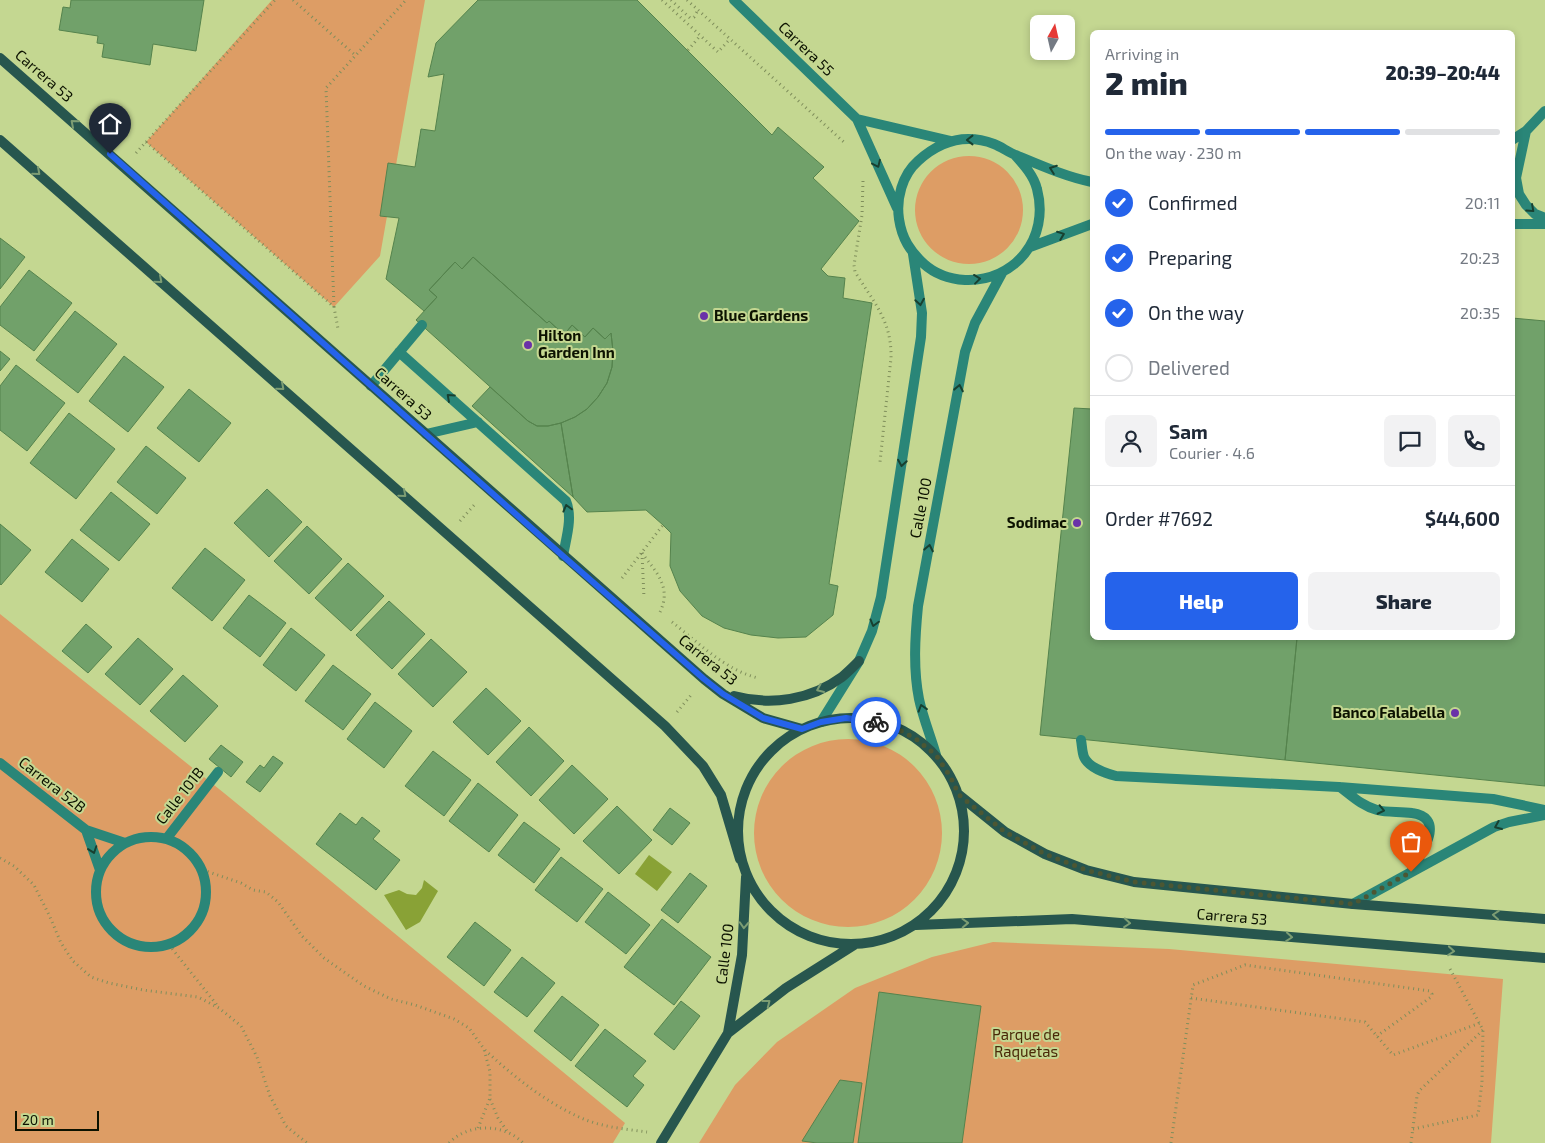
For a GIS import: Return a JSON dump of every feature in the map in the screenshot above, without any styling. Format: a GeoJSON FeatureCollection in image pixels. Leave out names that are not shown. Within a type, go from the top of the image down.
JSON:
{"type":"FeatureCollection","features":[{"type":"Feature","properties":{"kind":"main road","name":"Carrera 53"},"geometry":{"type":"LineString","coordinates":[[0,58],[704,679],[723,694],[763,718],[802,729]]}},
{"type":"Feature","properties":{"kind":"main road"},"geometry":{"type":"LineString","coordinates":[[0,140],[665,726],[704,766],[721,795],[740,859],[746,877],[759,900],[778,919],[802,934],[827,942],[854,945],[886,939],[916,924],[938,905],[954,880],[963,853],[964,824],[959,795],[950,776],[936,755],[916,739],[894,727],[870,720],[846,718],[821,722],[802,729],[780,742],[761,761],[748,783],[739,808],[736,834],[740,859]]}},
{"type":"Feature","properties":{"kind":"main road"},"geometry":{"type":"LineString","coordinates":[[723,694],[748,700],[773,701],[798,698],[822,689],[842,676],[859,661]]}},
{"type":"Feature","properties":{"kind":"main road","name":"Carrera 53"},"geometry":{"type":"LineString","coordinates":[[959,795],[1005,832],[1045,854],[1086,870],[1134,882],[1353,904],[1545,919]]}},
{"type":"Feature","properties":{"kind":"main road","name":"Calle 100"},"geometry":{"type":"LineString","coordinates":[[728,1033],[742,955],[746,877]]}},
{"type":"Feature","properties":{"kind":"main road","name":"Carrera 53"},"geometry":{"type":"LineString","coordinates":[[916,924],[1072,919],[1545,958]]}},
{"type":"Feature","properties":{"kind":"main road","name":"Calle 100"},"geometry":{"type":"LineString","coordinates":[[663,1139],[728,1033],[786,988],[854,945]]}},
{"type":"Feature","properties":{"kind":"street","name":"Carrera 55"},"geometry":{"type":"LineString","coordinates":[[734,0],[856,119],[897,209]]}},
{"type":"Feature","properties":{"kind":"street"},"geometry":{"type":"LineString","coordinates":[[1515,138],[1526,131],[1545,111]]}},
{"type":"Feature","properties":{"kind":"street"},"geometry":{"type":"LineString","coordinates":[[856,119],[951,141]]}},
{"type":"Feature","properties":{"kind":"street"},"geometry":{"type":"LineString","coordinates":[[1526,131],[1516,178],[1519,194],[1534,214],[1545,218]]}},
{"type":"Feature","properties":{"kind":"street"},"geometry":{"type":"LineString","coordinates":[[1015,155],[1028,170],[1037,188],[1040,208],[1038,229],[1030,247],[1017,262],[1002,273],[978,280],[954,280],[931,270],[913,254],[901,233],[897,209],[902,186],[913,166],[930,150],[951,141],[973,139],[995,144],[1015,155],[1090,182]]}},
{"type":"Feature","properties":{"kind":"street"},"geometry":{"type":"LineString","coordinates":[[1515,224],[1545,224]]}},
{"type":"Feature","properties":{"kind":"street"},"geometry":{"type":"LineString","coordinates":[[1030,247],[1090,225]]}},
{"type":"Feature","properties":{"kind":"street","name":"Calle 100"},"geometry":{"type":"LineString","coordinates":[[821,722],[859,661],[872,631],[881,597],[921,337],[922,313],[913,254]]}},
{"type":"Feature","properties":{"kind":"street","name":"Calle 100"},"geometry":{"type":"LineString","coordinates":[[936,755],[919,699],[916,675],[914,642],[918,606],[965,352],[975,323],[1002,273]]}},
{"type":"Feature","properties":{"kind":"street"},"geometry":{"type":"LineString","coordinates":[[371,386],[422,325]]}},
{"type":"Feature","properties":{"kind":"street"},"geometry":{"type":"LineString","coordinates":[[399,352],[566,501],[570,510],[563,556]]}},
{"type":"Feature","properties":{"kind":"street"},"geometry":{"type":"LineString","coordinates":[[426,434],[478,422]]}},
{"type":"Feature","properties":{"kind":"street"},"geometry":{"type":"LineString","coordinates":[[1081,740],[1084,757],[1092,766],[1116,776],[1339,787],[1493,799],[1545,810]]}},
{"type":"Feature","properties":{"kind":"street","name":"Carrera 52B"},"geometry":{"type":"LineString","coordinates":[[0,763],[86,830],[125,843]]}},
{"type":"Feature","properties":{"kind":"street","name":"Calle 101B"},"geometry":{"type":"LineString","coordinates":[[167,838],[218,772]]}},
{"type":"Feature","properties":{"kind":"street"},"geometry":{"type":"LineString","coordinates":[[1339,787],[1362,804],[1376,810],[1420,814],[1425,818],[1429,824],[1428,841],[1411,872]]}},
{"type":"Feature","properties":{"kind":"street"},"geometry":{"type":"LineString","coordinates":[[1353,904],[1494,827],[1545,814]]}},
{"type":"Feature","properties":{"kind":"street","name":"Carrera 52B"},"geometry":{"type":"LineString","coordinates":[[86,830],[100,870]]}},
{"type":"Feature","properties":{"kind":"street","name":"Carrera 52B"},"geometry":{"type":"LineString","coordinates":[[167,838],[138,838],[125,843],[110,854],[100,870],[96,888],[97,906],[105,923],[117,936],[133,945],[151,948],[169,945],[186,936],[198,923],[206,906],[207,888],[203,870]]}},
{"type":"Feature","properties":{"kind":"street"},"geometry":{"type":"LineString","coordinates":[[167,838],[182,846],[194,857],[203,870]]}},
{"type":"Feature","properties":{"kind":"path"},"geometry":{"type":"LineString","coordinates":[[124,166],[275,0]]}},
{"type":"Feature","properties":{"kind":"path"},"geometry":{"type":"LineString","coordinates":[[293,0],[355,55]]}},
{"type":"Feature","properties":{"kind":"path"},"geometry":{"type":"LineString","coordinates":[[343,361],[334,307],[326,88],[406,0]]}},
{"type":"Feature","properties":{"kind":"path"},"geometry":{"type":"LineString","coordinates":[[662,0],[718,52],[730,39]]}},
{"type":"Feature","properties":{"kind":"path"},"geometry":{"type":"LineString","coordinates":[[671,0],[690,18],[694,17],[698,10]]}},
{"type":"Feature","properties":{"kind":"path"},"geometry":{"type":"LineString","coordinates":[[687,0],[849,147]]}},
{"type":"Feature","properties":{"kind":"path"},"geometry":{"type":"LineString","coordinates":[[688,50],[700,36]]}},
{"type":"Feature","properties":{"kind":"path"},"geometry":{"type":"LineString","coordinates":[[146,142],[334,307]]}},
{"type":"Feature","properties":{"kind":"path"},"geometry":{"type":"LineString","coordinates":[[875,160],[860,166],[863,180],[862,215],[854,265],[855,272],[885,320],[892,343],[879,467]]}},
{"type":"Feature","properties":{"kind":"path"},"geometry":{"type":"LineString","coordinates":[[615,573],[622,578],[663,524]]}},
{"type":"Feature","properties":{"kind":"path"},"geometry":{"type":"LineString","coordinates":[[642,553],[644,598]]}},
{"type":"Feature","properties":{"kind":"path"},"geometry":{"type":"LineString","coordinates":[[642,553],[657,572],[664,588],[664,604],[660,612]]}},
{"type":"Feature","properties":{"kind":"path"},"geometry":{"type":"LineString","coordinates":[[637,592],[649,603]]}},
{"type":"Feature","properties":{"kind":"path"},"geometry":{"type":"LineString","coordinates":[[654,608],[731,668],[745,675],[766,680]]}},
{"type":"Feature","properties":{"kind":"path"},"geometry":{"type":"LineString","coordinates":[[0,858],[14,866],[34,885],[61,943],[72,961],[91,977],[109,984],[198,997],[219,1008]]}},
{"type":"Feature","properties":{"kind":"path"},"geometry":{"type":"LineString","coordinates":[[203,870],[241,883],[253,890],[266,892],[278,902],[302,936],[324,958],[364,986],[391,999],[415,1005],[454,1019],[469,1028],[484,1049],[508,1072],[537,1093],[580,1118],[663,1139]]}},
{"type":"Feature","properties":{"kind":"path"},"geometry":{"type":"LineString","coordinates":[[169,945],[219,1008],[240,1026],[257,1057],[270,1096],[286,1126],[306,1143]]}},
{"type":"Feature","properties":{"kind":"path"},"geometry":{"type":"LineString","coordinates":[[1413,1129],[1478,1115],[1482,1082],[1483,1030],[1440,950]]}},
{"type":"Feature","properties":{"kind":"path"},"geometry":{"type":"LineString","coordinates":[[1171,1143],[1193,986],[1245,965],[1430,991],[1431,997],[1377,1036]]}},
{"type":"Feature","properties":{"kind":"path"},"geometry":{"type":"LineString","coordinates":[[1190,998],[1365,1022],[1393,1055],[1480,1024]]}},
{"type":"Feature","properties":{"kind":"path"},"geometry":{"type":"LineString","coordinates":[[1411,1143],[1419,1091],[1483,1030]]}},
{"type":"Feature","properties":{"kind":"path"},"geometry":{"type":"LineString","coordinates":[[478,1128],[490,1098],[490,1072],[484,1049]]}},
{"type":"Feature","properties":{"kind":"path"},"geometry":{"type":"LineString","coordinates":[[490,1098],[498,1118],[507,1132]]}},
{"type":"Feature","properties":{"kind":"path"},"geometry":{"type":"LineString","coordinates":[[449,1143],[464,1132],[478,1128],[493,1128],[507,1132],[523,1143]]}},
{"type":"Feature","properties":{"kind":"green space"},"geometry":{"type":"Polygon","coordinates":[[[272,0],[425,0],[380,256],[334,307],[146,142],[272,0]]]}},
{"type":"Feature","properties":{"kind":"green space"},"geometry":{"type":"Polygon","coordinates":[[[969,156],[990,160],[1007,172],[1019,189],[1023,210],[1019,231],[1007,248],[990,260],[969,264],[948,260],[931,248],[919,231],[915,210],[919,189],[931,172],[948,160],[969,156]]]}},
{"type":"Feature","properties":{"kind":"green space"},"geometry":{"type":"Polygon","coordinates":[[[0,614],[224,793],[625,1123],[613,1143],[0,1143],[0,614]]]}},
{"type":"Feature","properties":{"kind":"green space"},"geometry":{"type":"Polygon","coordinates":[[[839,739],[857,739],[884,746],[915,766],[935,797],[942,824],[942,842],[935,869],[915,900],[884,920],[857,927],[839,927],[821,923],[804,916],[788,906],[775,893],[765,877],[758,860],[754,842],[754,824],[758,806],[765,789],[775,773],[788,760],[804,750],[821,743],[839,739]]]}},
{"type":"Feature","properties":{"kind":"green space","name":"Parque de Raquetas"},"geometry":{"type":"Polygon","coordinates":[[[993,942],[1169,949],[1503,979],[1491,1143],[699,1143],[735,1085],[777,1042],[855,988],[932,957],[993,942]]]}},
{"type":"Feature","properties":{"kind":"shaded area"},"geometry":{"type":"Polygon","coordinates":[[[649,855],[672,872],[657,891],[635,874],[649,855]]]}},
{"type":"Feature","properties":{"kind":"shaded area"},"geometry":{"type":"Polygon","coordinates":[[[424,880],[438,891],[420,922],[406,930],[384,895],[399,890],[407,894],[416,895],[422,888],[424,880]]]}},
{"type":"Feature","properties":{"kind":"building"},"geometry":{"type":"Polygon","coordinates":[[[71,0],[204,0],[196,51],[153,44],[150,65],[102,57],[104,44],[97,43],[98,36],[59,30],[63,7],[70,8],[71,0]]]}},
{"type":"Feature","properties":{"kind":"building","name":"Blue Gardens"},"geometry":{"type":"Polygon","coordinates":[[[478,0],[637,0],[772,135],[778,127],[824,167],[813,178],[859,221],[821,269],[828,276],[845,278],[843,298],[872,303],[829,584],[838,586],[833,615],[806,637],[778,638],[751,635],[724,628],[702,616],[680,591],[670,566],[671,533],[663,525],[646,510],[587,512],[573,497],[561,423],[587,409],[607,383],[612,367],[611,333],[605,339],[593,328],[585,337],[572,325],[564,335],[549,321],[547,323],[473,257],[462,269],[455,262],[429,290],[437,297],[424,311],[386,279],[399,218],[380,216],[388,163],[415,167],[421,129],[435,131],[444,74],[428,77],[436,43],[478,0]]]}},
{"type":"Feature","properties":{"kind":"building"},"geometry":{"type":"Polygon","coordinates":[[[0,238],[25,257],[0,289],[0,238]]]}},
{"type":"Feature","properties":{"kind":"building","name":"Hilton Garden Inn"},"geometry":{"type":"Polygon","coordinates":[[[473,257],[547,323],[549,321],[564,335],[572,325],[585,337],[593,328],[605,339],[611,333],[612,367],[607,383],[587,409],[561,423],[537,426],[528,421],[416,320],[437,297],[429,290],[455,262],[462,269],[473,257]]]}},
{"type":"Feature","properties":{"kind":"building"},"geometry":{"type":"Polygon","coordinates":[[[29,270],[72,303],[34,351],[0,325],[0,307],[29,270]]]}},
{"type":"Feature","properties":{"kind":"building"},"geometry":{"type":"Polygon","coordinates":[[[75,311],[117,344],[78,393],[36,360],[75,311]]]}},
{"type":"Feature","properties":{"kind":"building"},"geometry":{"type":"Polygon","coordinates":[[[1515,318],[1545,321],[1545,786],[1285,760],[1297,640],[1515,640],[1515,318]]]}},
{"type":"Feature","properties":{"kind":"building"},"geometry":{"type":"Polygon","coordinates":[[[0,351],[10,359],[0,371],[0,351]]]}},
{"type":"Feature","properties":{"kind":"building"},"geometry":{"type":"Polygon","coordinates":[[[124,356],[164,387],[128,432],[89,401],[124,356]]]}},
{"type":"Feature","properties":{"kind":"building"},"geometry":{"type":"Polygon","coordinates":[[[16,365],[65,403],[27,451],[0,430],[0,386],[16,365]]]}},
{"type":"Feature","properties":{"kind":"building"},"geometry":{"type":"Polygon","coordinates":[[[490,387],[528,421],[537,426],[561,423],[573,497],[472,406],[490,387]]]}},
{"type":"Feature","properties":{"kind":"building"},"geometry":{"type":"Polygon","coordinates":[[[189,389],[231,423],[199,462],[157,428],[189,389]]]}},
{"type":"Feature","properties":{"kind":"building","name":"Sodimac"},"geometry":{"type":"Polygon","coordinates":[[[1074,408],[1090,409],[1090,640],[1297,640],[1285,760],[1040,735],[1074,408]]]}},
{"type":"Feature","properties":{"kind":"building"},"geometry":{"type":"Polygon","coordinates":[[[69,413],[115,449],[76,499],[30,463],[69,413]]]}},
{"type":"Feature","properties":{"kind":"building"},"geometry":{"type":"Polygon","coordinates":[[[146,446],[186,478],[157,514],[117,482],[146,446]]]}},
{"type":"Feature","properties":{"kind":"building"},"geometry":{"type":"Polygon","coordinates":[[[267,489],[302,522],[269,557],[234,523],[267,489]]]}},
{"type":"Feature","properties":{"kind":"building"},"geometry":{"type":"Polygon","coordinates":[[[111,492],[150,524],[119,561],[80,530],[111,492]]]}},
{"type":"Feature","properties":{"kind":"building"},"geometry":{"type":"Polygon","coordinates":[[[0,524],[31,550],[1,585],[0,584],[0,524]]]}},
{"type":"Feature","properties":{"kind":"building"},"geometry":{"type":"Polygon","coordinates":[[[307,526],[342,559],[309,594],[274,561],[307,526]]]}},
{"type":"Feature","properties":{"kind":"building"},"geometry":{"type":"Polygon","coordinates":[[[72,539],[109,569],[82,602],[45,572],[72,539]]]}},
{"type":"Feature","properties":{"kind":"building"},"geometry":{"type":"Polygon","coordinates":[[[205,548],[245,580],[212,621],[172,588],[205,548]]]}},
{"type":"Feature","properties":{"kind":"building"},"geometry":{"type":"Polygon","coordinates":[[[348,563],[384,596],[351,631],[315,598],[348,563]]]}},
{"type":"Feature","properties":{"kind":"building"},"geometry":{"type":"Polygon","coordinates":[[[249,595],[286,623],[260,657],[223,628],[249,595]]]}},
{"type":"Feature","properties":{"kind":"building"},"geometry":{"type":"Polygon","coordinates":[[[389,601],[425,634],[392,669],[356,635],[389,601]]]}},
{"type":"Feature","properties":{"kind":"building"},"geometry":{"type":"Polygon","coordinates":[[[86,624],[112,647],[88,673],[62,651],[86,624]]]}},
{"type":"Feature","properties":{"kind":"building"},"geometry":{"type":"Polygon","coordinates":[[[291,628],[325,655],[296,691],[263,665],[291,628]]]}},
{"type":"Feature","properties":{"kind":"building"},"geometry":{"type":"Polygon","coordinates":[[[138,638],[173,669],[140,705],[105,674],[138,638]]]}},
{"type":"Feature","properties":{"kind":"building"},"geometry":{"type":"Polygon","coordinates":[[[431,639],[467,672],[433,707],[398,674],[431,639]]]}},
{"type":"Feature","properties":{"kind":"building"},"geometry":{"type":"Polygon","coordinates":[[[333,665],[371,694],[343,730],[305,701],[333,665]]]}},
{"type":"Feature","properties":{"kind":"building"},"geometry":{"type":"Polygon","coordinates":[[[183,675],[218,706],[185,742],[150,711],[183,675]]]}},
{"type":"Feature","properties":{"kind":"building"},"geometry":{"type":"Polygon","coordinates":[[[486,688],[521,721],[488,755],[453,722],[486,688]]]}},
{"type":"Feature","properties":{"kind":"building"},"geometry":{"type":"Polygon","coordinates":[[[375,702],[412,731],[384,768],[347,739],[375,702]]]}},
{"type":"Feature","properties":{"kind":"building"},"geometry":{"type":"Polygon","coordinates":[[[529,727],[564,761],[531,796],[496,762],[529,727]]]}},
{"type":"Feature","properties":{"kind":"building"},"geometry":{"type":"Polygon","coordinates":[[[221,745],[243,762],[231,777],[209,759],[221,745]]]}},
{"type":"Feature","properties":{"kind":"building"},"geometry":{"type":"Polygon","coordinates":[[[433,751],[471,780],[444,816],[405,786],[433,751]]]}},
{"type":"Feature","properties":{"kind":"building"},"geometry":{"type":"Polygon","coordinates":[[[273,756],[283,763],[260,792],[246,782],[260,765],[264,768],[273,756]]]}},
{"type":"Feature","properties":{"kind":"building"},"geometry":{"type":"Polygon","coordinates":[[[572,765],[608,799],[574,834],[539,800],[572,765]]]}},
{"type":"Feature","properties":{"kind":"building"},"geometry":{"type":"Polygon","coordinates":[[[478,783],[518,815],[489,852],[449,821],[478,783]]]}},
{"type":"Feature","properties":{"kind":"building"},"geometry":{"type":"Polygon","coordinates":[[[617,806],[652,840],[619,874],[583,841],[617,806]]]}},
{"type":"Feature","properties":{"kind":"building"},"geometry":{"type":"Polygon","coordinates":[[[670,808],[690,823],[672,845],[653,830],[670,808]]]}},
{"type":"Feature","properties":{"kind":"building"},"geometry":{"type":"Polygon","coordinates":[[[340,813],[356,825],[362,817],[380,831],[373,839],[400,860],[376,890],[316,844],[340,813]]]}},
{"type":"Feature","properties":{"kind":"building"},"geometry":{"type":"Polygon","coordinates":[[[524,822],[560,849],[534,883],[498,855],[524,822]]]}},
{"type":"Feature","properties":{"kind":"building"},"geometry":{"type":"Polygon","coordinates":[[[561,857],[603,889],[577,922],[535,890],[561,857]]]}},
{"type":"Feature","properties":{"kind":"building"},"geometry":{"type":"Polygon","coordinates":[[[690,873],[707,886],[678,923],[661,910],[690,873]]]}},
{"type":"Feature","properties":{"kind":"building"},"geometry":{"type":"Polygon","coordinates":[[[608,892],[650,925],[626,954],[585,922],[608,892]]]}},
{"type":"Feature","properties":{"kind":"building"},"geometry":{"type":"Polygon","coordinates":[[[662,919],[711,957],[674,1005],[624,967],[662,919]]]}},
{"type":"Feature","properties":{"kind":"building"},"geometry":{"type":"Polygon","coordinates":[[[475,922],[511,950],[484,986],[447,957],[475,922]]]}},
{"type":"Feature","properties":{"kind":"building"},"geometry":{"type":"Polygon","coordinates":[[[522,957],[555,983],[527,1017],[494,992],[522,957]]]}},
{"type":"Feature","properties":{"kind":"building"},"geometry":{"type":"Polygon","coordinates":[[[879,992],[981,1006],[962,1143],[858,1143],[879,992]]]}},
{"type":"Feature","properties":{"kind":"building"},"geometry":{"type":"Polygon","coordinates":[[[562,996],[599,1025],[571,1061],[534,1031],[562,996]]]}},
{"type":"Feature","properties":{"kind":"building"},"geometry":{"type":"Polygon","coordinates":[[[681,1001],[700,1016],[674,1050],[654,1034],[681,1001]]]}},
{"type":"Feature","properties":{"kind":"building"},"geometry":{"type":"Polygon","coordinates":[[[605,1029],[646,1061],[633,1076],[644,1085],[627,1107],[575,1066],[605,1029]]]}},
{"type":"Feature","properties":{"kind":"building"},"geometry":{"type":"Polygon","coordinates":[[[840,1080],[862,1083],[853,1143],[802,1141],[840,1080]]]}},
{"type":"Feature","properties":{"kind":"way so far"},"geometry":{"type":"LineString","coordinates":[[876,722],[894,727],[916,739],[936,755],[950,776],[959,795],[1005,832],[1045,854],[1086,870],[1134,882],[1353,904],[1411,872]]}},
{"type":"Feature","properties":{"kind":"place","name":"Blue Gardens"},"geometry":{"type":"Point","coordinates":[704,316]}},
{"type":"Feature","properties":{"kind":"place","name":"Hilton Garden Inn"},"geometry":{"type":"Point","coordinates":[528,345]}},
{"type":"Feature","properties":{"kind":"place","name":"Sodimac"},"geometry":{"type":"Point","coordinates":[1077,523]}},
{"type":"Feature","properties":{"kind":"place","name":"Banco Falabella"},"geometry":{"type":"Point","coordinates":[1455,713]}},
{"type":"Feature","properties":{"kind":"route"},"geometry":{"type":"LineString","coordinates":[[110,154],[563,556],[723,694],[763,718],[802,729],[821,722],[846,718],[876,722]]}}]}
